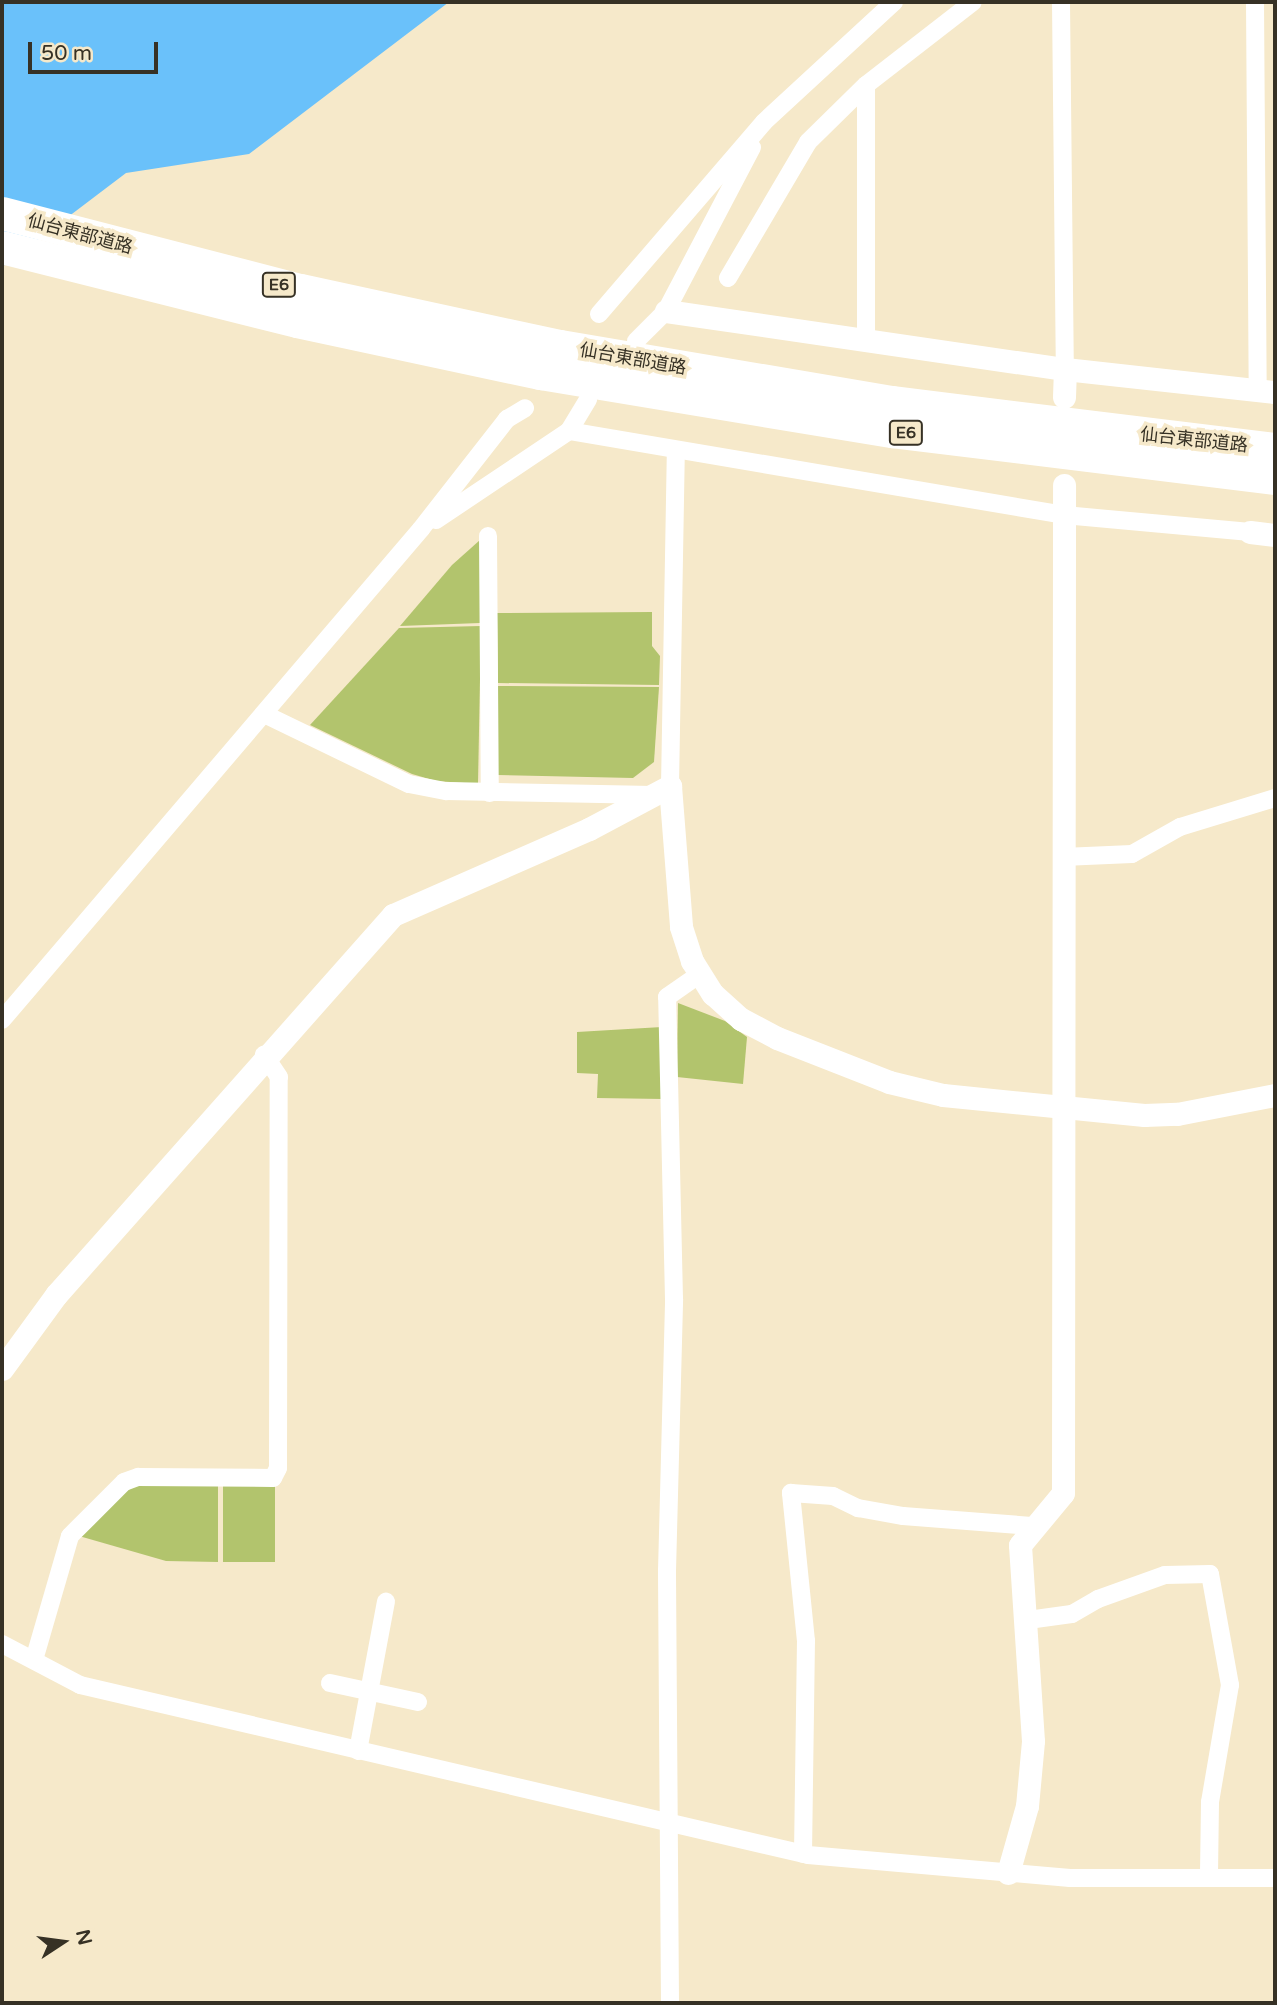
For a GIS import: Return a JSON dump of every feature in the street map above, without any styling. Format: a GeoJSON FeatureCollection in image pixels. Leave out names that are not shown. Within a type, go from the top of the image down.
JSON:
{"type":"FeatureCollection","features":[{"type":"Feature","properties":{"kind":"highway","name":"仙台東部道路"},"geometry":{"type":"LineString","coordinates":[[2,213],[300,290],[560,346],[891,402],[1275,449]]}},
{"type":"Feature","properties":{"kind":"highway","name":"仙台東部道路"},"geometry":{"type":"LineString","coordinates":[[2,247],[297,321],[540,373],[918,435],[1275,478]]}},
{"type":"Feature","properties":{"kind":"street"},"geometry":{"type":"LineString","coordinates":[[599,314],[764,122],[894,2]]}},
{"type":"Feature","properties":{"kind":"street"},"geometry":{"type":"LineString","coordinates":[[728,278],[808,142],[866,85],[973,2]]}},
{"type":"Feature","properties":{"kind":"street"},"geometry":{"type":"LineString","coordinates":[[1061,2],[1064,397]]}},
{"type":"Feature","properties":{"kind":"street"},"geometry":{"type":"LineString","coordinates":[[666,311],[1065,369],[1266,392],[1255,2]]}},
{"type":"Feature","properties":{"kind":"street"},"geometry":{"type":"LineString","coordinates":[[866,85],[866,340]]}},
{"type":"Feature","properties":{"kind":"street"},"geometry":{"type":"LineString","coordinates":[[636,341],[666,311],[764,122]]}},
{"type":"Feature","properties":{"kind":"street"},"geometry":{"type":"LineString","coordinates":[[421,530],[569,431],[588,399]]}},
{"type":"Feature","properties":{"kind":"street"},"geometry":{"type":"LineString","coordinates":[[2,1020],[421,530],[507,419],[525,408]]}},
{"type":"Feature","properties":{"kind":"street"},"geometry":{"type":"LineString","coordinates":[[569,431],[1064,514],[1275,534]]}},
{"type":"Feature","properties":{"kind":"street"},"geometry":{"type":"LineString","coordinates":[[676,450],[662,791],[681,928],[700,974],[713,994],[741,1019],[818,1056],[889,1082],[943,1095],[1063,1107],[1177,1114],[1275,1095]]}},
{"type":"Feature","properties":{"kind":"street"},"geometry":{"type":"LineString","coordinates":[[1008,1873],[1027,1806],[1033,1741],[1028,1620],[1020,1545],[1032,1526],[1063,1493],[1064,485]]}},
{"type":"Feature","properties":{"kind":"street"},"geometry":{"type":"LineString","coordinates":[[488,536],[490,793]]}},
{"type":"Feature","properties":{"kind":"street"},"geometry":{"type":"LineString","coordinates":[[264,715],[408,784],[490,793],[662,791]]}},
{"type":"Feature","properties":{"kind":"street"},"geometry":{"type":"LineString","coordinates":[[2,1369],[56,1295],[264,1055],[393,915],[589,829],[662,791]]}},
{"type":"Feature","properties":{"kind":"street"},"geometry":{"type":"LineString","coordinates":[[1063,857],[1132,854],[1180,827],[1275,798]]}},
{"type":"Feature","properties":{"kind":"street"},"geometry":{"type":"LineString","coordinates":[[670,2003],[667,1571],[674,1299],[667,997],[700,974]]}},
{"type":"Feature","properties":{"kind":"street"},"geometry":{"type":"LineString","coordinates":[[34,1660],[71,1536],[124,1482],[138,1477],[273,1478],[278,1468],[279,1077],[264,1055]]}},
{"type":"Feature","properties":{"kind":"street"},"geometry":{"type":"LineString","coordinates":[[803,1854],[806,1641],[792,1493],[834,1496],[858,1508],[903,1516],[1032,1526]]}},
{"type":"Feature","properties":{"kind":"street"},"geometry":{"type":"LineString","coordinates":[[1028,1620],[1072,1614],[1098,1599],[1165,1575],[1210,1574],[1230,1685],[1210,1802],[1209,1878]]}},
{"type":"Feature","properties":{"kind":"street"},"geometry":{"type":"LineString","coordinates":[[358,1751],[386,1602]]}},
{"type":"Feature","properties":{"kind":"street"},"geometry":{"type":"LineString","coordinates":[[2,1644],[80,1685],[803,1854],[1070,1878],[1275,1878]]}},
{"type":"Feature","properties":{"kind":"street"},"geometry":{"type":"LineString","coordinates":[[330,1683],[418,1702]]}},
{"type":"Feature","properties":{"kind":"green space"},"geometry":{"type":"Polygon","coordinates":[[[480,540],[480,623],[400,626],[452,565],[480,540]]]}},
{"type":"Feature","properties":{"kind":"green space"},"geometry":{"type":"Polygon","coordinates":[[[652,612],[652,646],[660,656],[659,685],[498,683],[497,613],[652,612]]]}},
{"type":"Feature","properties":{"kind":"green space"},"geometry":{"type":"Polygon","coordinates":[[[481,626],[478,784],[436,781],[412,774],[310,725],[399,628],[481,626]]]}},
{"type":"Feature","properties":{"kind":"green space"},"geometry":{"type":"Polygon","coordinates":[[[498,686],[659,687],[654,762],[633,778],[498,775],[498,686]]]}},
{"type":"Feature","properties":{"kind":"green space"},"geometry":{"type":"Polygon","coordinates":[[[678,1003],[725,1021],[747,1037],[743,1084],[677,1077],[678,1003]]]}},
{"type":"Feature","properties":{"kind":"green space"},"geometry":{"type":"Polygon","coordinates":[[[662,1027],[663,1099],[597,1098],[598,1074],[577,1073],[577,1032],[662,1027]]]}},
{"type":"Feature","properties":{"kind":"green space"},"geometry":{"type":"Polygon","coordinates":[[[223,1482],[275,1482],[275,1562],[223,1562],[223,1482]]]}},
{"type":"Feature","properties":{"kind":"green space"},"geometry":{"type":"Polygon","coordinates":[[[218,1483],[218,1562],[166,1561],[79,1536],[134,1484],[218,1483]]]}},
{"type":"Feature","properties":{"kind":"water"},"geometry":{"type":"Polygon","coordinates":[[[2,2],[449,2],[249,154],[126,173],[2,267],[2,2]]]}}]}
